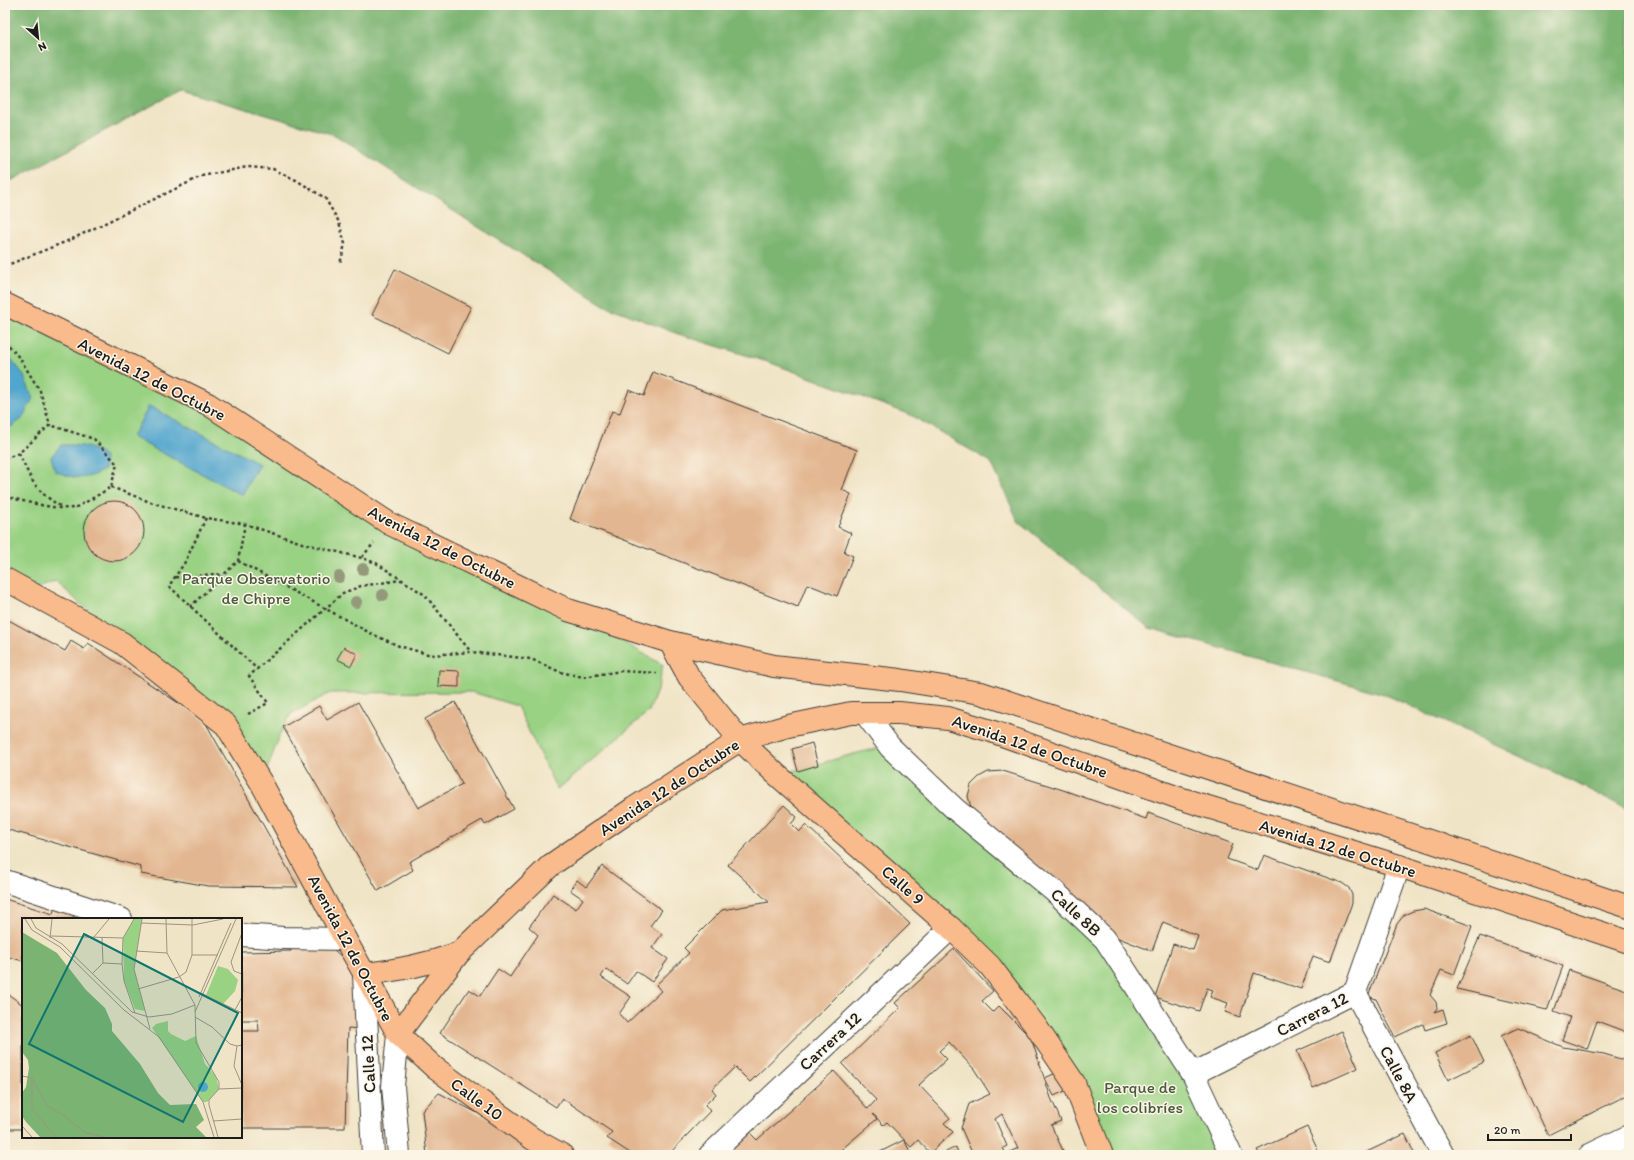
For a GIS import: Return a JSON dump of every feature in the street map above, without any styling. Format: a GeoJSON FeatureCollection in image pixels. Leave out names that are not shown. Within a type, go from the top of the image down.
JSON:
{"type":"FeatureCollection","features":[{"type":"Feature","properties":{"kind":"main road","name":"Avenida 12 de Octubre"},"geometry":{"type":"LineString","coordinates":[[5,304],[208,404],[390,524],[568,610],[670,642],[774,666],[900,680],[981,693],[1629,907]]}},
{"type":"Feature","properties":{"kind":"main road","name":"Avenida 12 de Octubre"},"geometry":{"type":"LineString","coordinates":[[5,579],[122,643],[226,725],[262,784],[398,1034],[459,953],[551,865],[634,808],[740,740],[788,726],[851,713],[899,713],[948,718],[998,733],[1179,798],[1399,866],[1629,942]]}},
{"type":"Feature","properties":{"kind":"main road","name":"Calle 9"},"geometry":{"type":"LineString","coordinates":[[670,642],[689,676],[740,740],[776,774],[951,928],[990,966],[1035,1024],[1074,1083],[1102,1155]]}},
{"type":"Feature","properties":{"kind":"main road"},"geometry":{"type":"LineString","coordinates":[[364,974],[396,971],[428,964],[459,953]]}},
{"type":"Feature","properties":{"kind":"main road","name":"Calle 10"},"geometry":{"type":"LineString","coordinates":[[398,1034],[435,1068],[533,1139],[562,1155]]}},
{"type":"Feature","properties":{"kind":"street","name":"Calle 8B"},"geometry":{"type":"LineString","coordinates":[[865,713],[890,747],[955,808],[1054,891],[1105,939],[1193,1074],[1231,1155]]}},
{"type":"Feature","properties":{"kind":"street","name":"Carrera 12"},"geometry":{"type":"LineString","coordinates":[[1193,1074],[1356,992],[1399,866]]}},
{"type":"Feature","properties":{"kind":"street"},"geometry":{"type":"LineString","coordinates":[[5,880],[118,918]]}},
{"type":"Feature","properties":{"kind":"street","name":"Carrera 12"},"geometry":{"type":"LineString","coordinates":[[710,1155],[951,928]]}},
{"type":"Feature","properties":{"kind":"street"},"geometry":{"type":"LineString","coordinates":[[242,936],[345,939]]}},
{"type":"Feature","properties":{"kind":"street","name":"Calle 12"},"geometry":{"type":"LineString","coordinates":[[364,974],[373,1155]]}},
{"type":"Feature","properties":{"kind":"street","name":"Calle 8A"},"geometry":{"type":"LineString","coordinates":[[1356,992],[1443,1155]]}},
{"type":"Feature","properties":{"kind":"street","name":"Calle 12"},"geometry":{"type":"LineString","coordinates":[[398,1034],[393,1086],[399,1155]]}},
{"type":"Feature","properties":{"kind":"street"},"geometry":{"type":"LineString","coordinates":[[1590,1155],[1629,1136]]}},
{"type":"Feature","properties":{"kind":"path"},"geometry":{"type":"LineString","coordinates":[[5,266],[70,240],[202,176],[248,167],[274,169],[326,198],[339,222],[344,244],[340,264]]}},
{"type":"Feature","properties":{"kind":"path"},"geometry":{"type":"LineString","coordinates":[[5,341],[21,360],[40,391],[50,425]]}},
{"type":"Feature","properties":{"kind":"path"},"geometry":{"type":"LineString","coordinates":[[5,459],[19,453],[50,425]]}},
{"type":"Feature","properties":{"kind":"path"},"geometry":{"type":"LineString","coordinates":[[5,496],[62,508],[74,508],[111,488],[117,464],[94,439],[50,425]]}},
{"type":"Feature","properties":{"kind":"path"},"geometry":{"type":"LineString","coordinates":[[19,453],[34,485],[44,496],[62,508]]}},
{"type":"Feature","properties":{"kind":"path"},"geometry":{"type":"LineString","coordinates":[[111,488],[150,502],[206,518],[246,524],[302,543],[362,558],[376,564],[425,595],[471,652]]}},
{"type":"Feature","properties":{"kind":"path"},"geometry":{"type":"LineString","coordinates":[[206,518],[186,562],[169,586],[257,668]]}},
{"type":"Feature","properties":{"kind":"path"},"geometry":{"type":"LineString","coordinates":[[190,607],[238,560],[246,524]]}},
{"type":"Feature","properties":{"kind":"path"},"geometry":{"type":"LineString","coordinates":[[238,560],[398,646],[431,655],[471,652],[531,659],[560,672],[583,677],[621,671],[689,676]]}},
{"type":"Feature","properties":{"kind":"path"},"geometry":{"type":"LineString","coordinates":[[175,577],[185,578],[204,574],[223,575]]}},
{"type":"Feature","properties":{"kind":"path"},"geometry":{"type":"LineString","coordinates":[[226,725],[268,703],[249,676],[343,593],[361,586],[402,580]]}},
{"type":"Feature","properties":{"kind":"green space"},"geometry":{"type":"Polygon","coordinates":[[[5,5],[1629,5],[1629,810],[1558,774],[1384,694],[1149,628],[1018,521],[991,462],[911,415],[771,363],[678,334],[604,305],[486,232],[335,135],[181,90],[5,184],[5,5]]]}},
{"type":"Feature","properties":{"kind":"green space","name":"Parque Observatorio de Chipre"},"geometry":{"type":"Polygon","coordinates":[[[5,304],[208,404],[390,524],[568,610],[663,665],[658,688],[649,711],[557,790],[517,706],[472,692],[330,693],[291,714],[280,734],[262,784],[226,725],[122,643],[56,581],[29,592],[5,579],[5,304]]]}},
{"type":"Feature","properties":{"kind":"green space","name":"Parque de los colibríes"},"geometry":{"type":"Polygon","coordinates":[[[890,747],[1105,939],[1231,1155],[1102,1155],[1074,1083],[990,966],[776,774],[805,768],[861,752],[890,747]]]}},
{"type":"Feature","properties":{"kind":"water"},"geometry":{"type":"Polygon","coordinates":[[[5,351],[23,374],[33,398],[22,419],[5,431],[5,351]]]}},
{"type":"Feature","properties":{"kind":"water"},"geometry":{"type":"Polygon","coordinates":[[[149,406],[259,464],[242,495],[132,437],[149,406]]]}},
{"type":"Feature","properties":{"kind":"water"},"geometry":{"type":"Polygon","coordinates":[[[61,445],[89,448],[100,453],[105,457],[104,470],[91,476],[80,478],[68,476],[55,471],[51,457],[61,445]]]}},
{"type":"Feature","properties":{"kind":"building"},"geometry":{"type":"Polygon","coordinates":[[[395,269],[471,307],[448,353],[372,315],[395,269]]]}},
{"type":"Feature","properties":{"kind":"building"},"geometry":{"type":"Polygon","coordinates":[[[653,372],[857,450],[842,490],[851,494],[838,527],[851,533],[844,552],[853,556],[837,596],[807,584],[798,607],[570,519],[612,411],[620,413],[629,390],[644,396],[653,372]]]}},
{"type":"Feature","properties":{"kind":"building"},"geometry":{"type":"Polygon","coordinates":[[[108,501],[120,501],[131,506],[139,514],[144,525],[142,543],[131,556],[120,561],[108,561],[97,556],[89,548],[84,537],[84,525],[89,514],[97,506],[108,501]]]}},
{"type":"Feature","properties":{"kind":"building"},"geometry":{"type":"Polygon","coordinates":[[[5,618],[65,651],[71,641],[84,649],[88,643],[204,720],[298,887],[208,886],[141,874],[141,867],[5,829],[5,618]]]}},
{"type":"Feature","properties":{"kind":"building"},"geometry":{"type":"Polygon","coordinates":[[[344,647],[357,654],[351,666],[337,659],[344,647]]]}},
{"type":"Feature","properties":{"kind":"building"},"geometry":{"type":"Polygon","coordinates":[[[439,670],[459,671],[459,687],[438,686],[439,670]]]}},
{"type":"Feature","properties":{"kind":"building"},"geometry":{"type":"Polygon","coordinates":[[[358,702],[418,808],[462,784],[425,719],[455,702],[514,809],[485,825],[482,820],[409,862],[413,870],[378,891],[283,727],[319,706],[327,720],[358,702]]]}},
{"type":"Feature","properties":{"kind":"building"},"geometry":{"type":"Polygon","coordinates":[[[812,743],[818,765],[798,771],[792,749],[812,743]]]}},
{"type":"Feature","properties":{"kind":"building"},"geometry":{"type":"Polygon","coordinates":[[[1003,771],[1146,819],[1148,813],[1233,844],[1227,859],[1258,870],[1264,855],[1342,883],[1349,888],[1352,895],[1352,903],[1330,962],[1313,956],[1301,989],[1254,973],[1240,1017],[1225,1012],[1228,1003],[1210,997],[1213,990],[1207,988],[1199,1011],[1155,997],[1173,944],[1193,950],[1198,936],[1163,922],[1152,951],[1098,930],[972,811],[968,796],[971,785],[979,777],[988,772],[1003,771]]]}},
{"type":"Feature","properties":{"kind":"building"},"geometry":{"type":"Polygon","coordinates":[[[784,805],[797,817],[791,824],[799,832],[806,825],[910,924],[750,1082],[735,1067],[712,1089],[716,1094],[705,1105],[710,1111],[668,1155],[633,1155],[607,1138],[612,1132],[562,1098],[556,1107],[440,1033],[469,989],[480,996],[498,969],[510,977],[538,935],[529,927],[553,894],[576,909],[583,899],[570,890],[577,880],[586,887],[602,866],[662,910],[650,926],[662,934],[652,948],[668,959],[652,982],[636,971],[627,984],[606,969],[601,977],[631,997],[619,1014],[627,1023],[661,991],[656,985],[689,953],[684,948],[722,910],[769,902],[728,865],[784,805]]]}},
{"type":"Feature","properties":{"kind":"building"},"geometry":{"type":"Polygon","coordinates":[[[5,899],[53,914],[55,906],[75,911],[73,918],[22,918],[22,961],[5,956],[5,899]]]}},
{"type":"Feature","properties":{"kind":"building"},"geometry":{"type":"Polygon","coordinates":[[[1424,909],[1472,926],[1454,975],[1441,970],[1430,995],[1436,1002],[1437,1008],[1434,1012],[1443,1009],[1447,1023],[1425,1030],[1423,1024],[1395,1037],[1376,999],[1368,996],[1397,924],[1404,915],[1413,911],[1424,909]]]}},
{"type":"Feature","properties":{"kind":"building"},"geometry":{"type":"Polygon","coordinates":[[[1480,936],[1563,966],[1547,1010],[1457,989],[1480,936]]]}},
{"type":"Feature","properties":{"kind":"building"},"geometry":{"type":"Polygon","coordinates":[[[291,944],[333,949],[345,960],[356,977],[360,1029],[348,1028],[345,1128],[242,1128],[242,1031],[259,1031],[258,1020],[242,1020],[242,952],[291,951],[291,944]]]}},
{"type":"Feature","properties":{"kind":"building"},"geometry":{"type":"Polygon","coordinates":[[[954,949],[993,991],[982,1001],[993,1012],[999,1006],[1031,1038],[1051,1098],[1061,1121],[1051,1125],[1065,1155],[973,1155],[961,1128],[969,1104],[990,1094],[974,1069],[949,1042],[939,1051],[947,1059],[919,1085],[950,1118],[944,1123],[953,1132],[930,1153],[918,1140],[911,1147],[887,1122],[883,1125],[873,1114],[877,1119],[835,1155],[724,1155],[749,1132],[757,1140],[834,1071],[868,1109],[876,1100],[842,1064],[900,1008],[895,1003],[954,949]],[[1002,1114],[995,1119],[1007,1146],[1003,1148],[1006,1154],[1018,1148],[1002,1114]]]}},
{"type":"Feature","properties":{"kind":"building"},"geometry":{"type":"Polygon","coordinates":[[[1569,970],[1629,991],[1629,1033],[1597,1021],[1587,1049],[1562,1040],[1570,1017],[1554,1011],[1569,970]]]}},
{"type":"Feature","properties":{"kind":"building"},"geometry":{"type":"Polygon","coordinates":[[[5,992],[22,1004],[22,1129],[5,1129],[5,992]]]}},
{"type":"Feature","properties":{"kind":"building"},"geometry":{"type":"Polygon","coordinates":[[[1518,1028],[1563,1047],[1604,1054],[1627,1061],[1629,1057],[1629,1094],[1548,1135],[1501,1036],[1518,1028]]]}},
{"type":"Feature","properties":{"kind":"building"},"geometry":{"type":"Polygon","coordinates":[[[1342,1031],[1358,1068],[1313,1088],[1297,1051],[1342,1031]]]}},
{"type":"Feature","properties":{"kind":"building"},"geometry":{"type":"Polygon","coordinates":[[[1471,1035],[1484,1062],[1448,1080],[1435,1053],[1471,1035]]]}},
{"type":"Feature","properties":{"kind":"building"},"geometry":{"type":"Polygon","coordinates":[[[1058,1072],[1067,1090],[1054,1096],[1045,1078],[1058,1072]]]}},
{"type":"Feature","properties":{"kind":"building"},"geometry":{"type":"Polygon","coordinates":[[[439,1093],[554,1155],[427,1155],[422,1111],[439,1093]]]}},
{"type":"Feature","properties":{"kind":"building"},"geometry":{"type":"Polygon","coordinates":[[[1307,1127],[1320,1155],[1260,1155],[1257,1150],[1307,1127]]]}},
{"type":"Feature","properties":{"kind":"building"},"geometry":{"type":"Polygon","coordinates":[[[1405,1134],[1415,1155],[1360,1155],[1405,1134]]]}},
{"type":"Feature","properties":{"kind":"building"},"geometry":{"type":"Polygon","coordinates":[[[904,1140],[912,1155],[874,1155],[904,1140]]]}},
{"type":"Feature","properties":{"kind":"building"},"geometry":{"type":"Polygon","coordinates":[[[956,1147],[959,1155],[940,1155],[956,1147]]]}}]}
